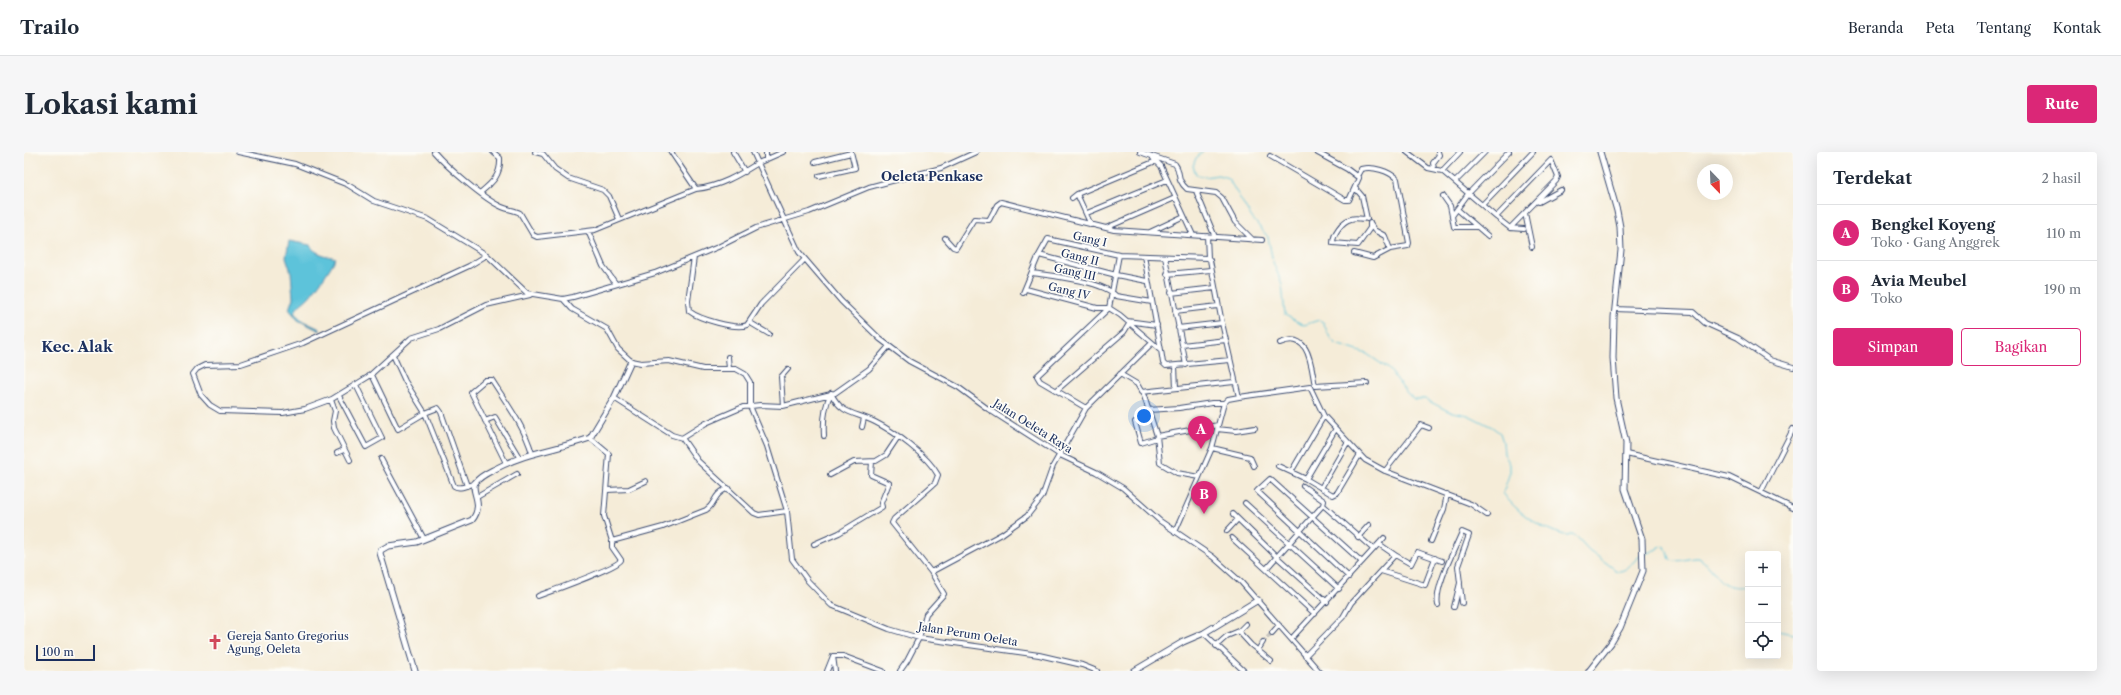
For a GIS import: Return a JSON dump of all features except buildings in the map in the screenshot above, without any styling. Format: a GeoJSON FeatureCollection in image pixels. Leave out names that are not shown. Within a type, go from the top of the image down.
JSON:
{"type":"FeatureCollection","features":[{"type":"Feature","properties":{"kind":"street"},"geometry":{"type":"LineString","coordinates":[[238,152],[248,156],[284,161],[333,178],[352,187],[374,201],[428,219],[487,255],[519,287],[531,295]]}},
{"type":"Feature","properties":{"kind":"street"},"geometry":{"type":"LineString","coordinates":[[434,152],[449,168],[502,207],[520,213],[536,236],[588,231],[603,227],[619,219],[696,189],[714,185],[745,172],[758,163],[783,152]]}},
{"type":"Feature","properties":{"kind":"street"},"geometry":{"type":"LineString","coordinates":[[481,192],[500,172],[500,158],[494,152]]}},
{"type":"Feature","properties":{"kind":"street"},"geometry":{"type":"LineString","coordinates":[[535,152],[543,154],[555,169],[568,178],[581,184],[603,190],[609,196],[619,219]]}},
{"type":"Feature","properties":{"kind":"street"},"geometry":{"type":"LineString","coordinates":[[671,152],[696,189]]}},
{"type":"Feature","properties":{"kind":"street"},"geometry":{"type":"LineString","coordinates":[[733,152],[745,172]]}},
{"type":"Feature","properties":{"kind":"street","name":"Jalan Oeleta Raya"},"geometry":{"type":"LineString","coordinates":[[753,152],[796,247],[804,260],[841,301],[889,346],[916,366],[958,387],[988,409],[1060,455],[1118,484],[1175,532],[1212,557],[1241,582],[1319,671]]}},
{"type":"Feature","properties":{"kind":"street"},"geometry":{"type":"LineString","coordinates":[[766,152],[766,159]]}},
{"type":"Feature","properties":{"kind":"street"},"geometry":{"type":"LineString","coordinates":[[487,255],[469,266],[303,343],[241,364],[205,365],[197,368],[193,374],[195,384],[204,398],[215,409],[225,412],[283,413],[305,409],[339,396],[372,375],[411,338],[439,329],[480,308],[531,295],[563,298],[655,273],[694,257],[746,232],[814,210],[869,187],[941,168],[976,152]]}},
{"type":"Feature","properties":{"kind":"street"},"geometry":{"type":"LineString","coordinates":[[1140,152],[1152,158],[1161,166],[1193,235]]}},
{"type":"Feature","properties":{"kind":"street"},"geometry":{"type":"LineString","coordinates":[[1270,156],[1349,200],[1356,189],[1359,178],[1324,154],[1316,152]]}},
{"type":"Feature","properties":{"kind":"street"},"geometry":{"type":"LineString","coordinates":[[1407,152],[1428,168],[1442,171],[1510,228],[1524,229]]}},
{"type":"Feature","properties":{"kind":"street"},"geometry":{"type":"LineString","coordinates":[[1434,169],[1433,163],[1439,155],[1438,152]]}},
{"type":"Feature","properties":{"kind":"street"},"geometry":{"type":"LineString","coordinates":[[1442,171],[1460,152]]}},
{"type":"Feature","properties":{"kind":"street"},"geometry":{"type":"LineString","coordinates":[[1455,182],[1485,152]]}},
{"type":"Feature","properties":{"kind":"street"},"geometry":{"type":"LineString","coordinates":[[1452,216],[1468,194],[1510,152]]}},
{"type":"Feature","properties":{"kind":"street"},"geometry":{"type":"LineString","coordinates":[[1482,205],[1533,152]]}},
{"type":"Feature","properties":{"kind":"street"},"geometry":{"type":"LineString","coordinates":[[1589,671],[1611,644],[1620,628],[1641,579],[1643,563],[1637,519],[1631,509],[1625,489],[1626,454],[1624,430],[1616,398],[1613,358],[1615,309],[1621,250],[1620,226],[1600,152]]}},
{"type":"Feature","properties":{"kind":"street"},"geometry":{"type":"LineString","coordinates":[[816,162],[851,153],[855,168],[819,176]]}},
{"type":"Feature","properties":{"kind":"street"},"geometry":{"type":"LineString","coordinates":[[1152,158],[1175,164],[1181,184],[1189,190],[1207,191],[1218,195],[1235,222],[1253,240]]}},
{"type":"Feature","properties":{"kind":"street"},"geometry":{"type":"LineString","coordinates":[[1496,217],[1551,160],[1558,177],[1510,228]]}},
{"type":"Feature","properties":{"kind":"street"},"geometry":{"type":"LineString","coordinates":[[1072,198],[1077,194],[1156,161]]}},
{"type":"Feature","properties":{"kind":"street"},"geometry":{"type":"LineString","coordinates":[[1354,253],[1373,258],[1390,249],[1409,244],[1397,179],[1385,172],[1370,168],[1362,169],[1357,176]]}},
{"type":"Feature","properties":{"kind":"street"},"geometry":{"type":"LineString","coordinates":[[1087,213],[1167,180]]}},
{"type":"Feature","properties":{"kind":"street"},"geometry":{"type":"LineString","coordinates":[[1356,189],[1362,196],[1367,218],[1374,230],[1385,236],[1390,249]]}},
{"type":"Feature","properties":{"kind":"street"},"geometry":{"type":"LineString","coordinates":[[1537,201],[1539,202],[1561,190]]}},
{"type":"Feature","properties":{"kind":"street"},"geometry":{"type":"LineString","coordinates":[[1196,191],[1216,237]]}},
{"type":"Feature","properties":{"kind":"street"},"geometry":{"type":"LineString","coordinates":[[1077,194],[1087,213],[1091,225]]}},
{"type":"Feature","properties":{"kind":"street"},"geometry":{"type":"LineString","coordinates":[[1444,196],[1450,206],[1454,227],[1477,227]]}},
{"type":"Feature","properties":{"kind":"street"},"geometry":{"type":"LineString","coordinates":[[1106,228],[1175,198]]}},
{"type":"Feature","properties":{"kind":"street"},"geometry":{"type":"LineString","coordinates":[[945,238],[953,247],[956,248],[974,219],[989,220],[997,205],[1001,202],[1106,228],[1262,240]]}},
{"type":"Feature","properties":{"kind":"street"},"geometry":{"type":"LineString","coordinates":[[1456,209],[1488,236]]}},
{"type":"Feature","properties":{"kind":"street"},"geometry":{"type":"LineString","coordinates":[[1525,212],[1532,247]]}},
{"type":"Feature","properties":{"kind":"street"},"geometry":{"type":"LineString","coordinates":[[1150,232],[1184,216]]}},
{"type":"Feature","properties":{"kind":"street"},"geometry":{"type":"LineString","coordinates":[[1367,218],[1350,219],[1344,223],[1336,233],[1333,243],[1358,245],[1370,228],[1370,223]]}},
{"type":"Feature","properties":{"kind":"street"},"geometry":{"type":"LineString","coordinates":[[588,231],[603,266],[616,284]]}},
{"type":"Feature","properties":{"kind":"street"},"geometry":{"type":"LineString","coordinates":[[1207,236],[1208,258],[1210,260],[1234,382],[1239,396]]}},
{"type":"Feature","properties":{"kind":"street","name":"Gang I"},"geometry":{"type":"LineString","coordinates":[[1039,255],[1046,240],[1052,238],[1119,255],[1208,258]]}},
{"type":"Feature","properties":{"kind":"street"},"geometry":{"type":"LineString","coordinates":[[1032,273],[1039,255]]}},
{"type":"Feature","properties":{"kind":"street","name":"Gang II"},"geometry":{"type":"LineString","coordinates":[[1039,255],[1147,282]]}},
{"type":"Feature","properties":{"kind":"street"},"geometry":{"type":"LineString","coordinates":[[1086,408],[1040,380],[1038,374],[1109,308],[1119,255]]}},
{"type":"Feature","properties":{"kind":"street"},"geometry":{"type":"LineString","coordinates":[[1144,256],[1147,282],[1165,365],[1175,366],[1230,360]]}},
{"type":"Feature","properties":{"kind":"street"},"geometry":{"type":"LineString","coordinates":[[694,257],[688,301],[689,312],[732,326],[742,327],[749,322],[761,304],[804,260]]}},
{"type":"Feature","properties":{"kind":"street"},"geometry":{"type":"LineString","coordinates":[[1165,257],[1167,274],[1186,365]]}},
{"type":"Feature","properties":{"kind":"street"},"geometry":{"type":"LineString","coordinates":[[1167,274],[1211,270]]}},
{"type":"Feature","properties":{"kind":"street","name":"Gang IV"},"geometry":{"type":"LineString","coordinates":[[1032,273],[1025,291],[1097,308],[1109,308]]}},
{"type":"Feature","properties":{"kind":"street","name":"Gang III"},"geometry":{"type":"LineString","coordinates":[[1032,273],[1099,286],[1113,292],[1116,296],[1152,302]]}},
{"type":"Feature","properties":{"kind":"street"},"geometry":{"type":"LineString","coordinates":[[1171,293],[1215,288]]}},
{"type":"Feature","properties":{"kind":"street"},"geometry":{"type":"LineString","coordinates":[[563,298],[572,309],[607,329],[618,349],[631,361],[664,361],[703,369],[739,370],[748,378],[750,387],[750,406]]}},
{"type":"Feature","properties":{"kind":"street"},"geometry":{"type":"LineString","coordinates":[[1175,311],[1218,306]]}},
{"type":"Feature","properties":{"kind":"street"},"geometry":{"type":"LineString","coordinates":[[1109,308],[1161,350]]}},
{"type":"Feature","properties":{"kind":"street"},"geometry":{"type":"LineString","coordinates":[[1615,309],[1693,312],[1707,325],[1738,338],[1770,360],[1793,367]]}},
{"type":"Feature","properties":{"kind":"street"},"geometry":{"type":"LineString","coordinates":[[749,322],[769,334]]}},
{"type":"Feature","properties":{"kind":"street"},"geometry":{"type":"LineString","coordinates":[[1128,322],[1157,325]]}},
{"type":"Feature","properties":{"kind":"street"},"geometry":{"type":"LineString","coordinates":[[1057,390],[1124,332],[1128,322]]}},
{"type":"Feature","properties":{"kind":"street"},"geometry":{"type":"LineString","coordinates":[[1178,328],[1222,323]]}},
{"type":"Feature","properties":{"kind":"street"},"geometry":{"type":"LineString","coordinates":[[1182,345],[1226,340]]}},
{"type":"Feature","properties":{"kind":"street"},"geometry":{"type":"LineString","coordinates":[[1280,343],[1291,340],[1301,343],[1308,352],[1316,386]]}},
{"type":"Feature","properties":{"kind":"street"},"geometry":{"type":"LineString","coordinates":[[931,572],[1002,534],[1027,516],[1042,497],[1054,466],[1086,408],[1152,343]]}},
{"type":"Feature","properties":{"kind":"street"},"geometry":{"type":"LineString","coordinates":[[614,398],[672,436],[682,438],[720,416],[750,406],[783,406],[839,391],[859,377],[876,362],[889,346]]}},
{"type":"Feature","properties":{"kind":"street"},"geometry":{"type":"LineString","coordinates":[[393,355],[405,381],[425,412],[454,486],[457,488],[475,483],[481,477],[519,457],[590,438],[614,398],[631,361]]}},
{"type":"Feature","properties":{"kind":"street"},"geometry":{"type":"LineString","coordinates":[[728,356],[729,369]]}},
{"type":"Feature","properties":{"kind":"street"},"geometry":{"type":"LineString","coordinates":[[1175,366],[1176,388]]}},
{"type":"Feature","properties":{"kind":"street"},"geometry":{"type":"LineString","coordinates":[[783,406],[781,377],[788,369]]}},
{"type":"Feature","properties":{"kind":"street"},"geometry":{"type":"LineString","coordinates":[[1120,374],[1137,384],[1141,392],[1157,437],[1158,458],[1161,465],[1177,473],[1199,477]]}},
{"type":"Feature","properties":{"kind":"street"},"geometry":{"type":"LineString","coordinates":[[372,375],[398,428],[425,412],[438,408],[441,412],[467,486]]}},
{"type":"Feature","properties":{"kind":"street"},"geometry":{"type":"LineString","coordinates":[[506,463],[471,392],[482,381],[490,379],[527,436],[532,453]]}},
{"type":"Feature","properties":{"kind":"street"},"geometry":{"type":"LineString","coordinates":[[1141,392],[1234,382]]}},
{"type":"Feature","properties":{"kind":"street"},"geometry":{"type":"LineString","coordinates":[[1175,532],[1212,448],[1224,403],[1228,399],[1239,396],[1316,386],[1367,383]]}},
{"type":"Feature","properties":{"kind":"street"},"geometry":{"type":"LineString","coordinates":[[339,396],[366,447],[382,438],[356,385]]}},
{"type":"Feature","properties":{"kind":"street"},"geometry":{"type":"LineString","coordinates":[[1310,387],[1324,416],[1359,456],[1385,471],[1471,504],[1487,515]]}},
{"type":"Feature","properties":{"kind":"street"},"geometry":{"type":"LineString","coordinates":[[831,393],[836,404],[855,415],[877,423],[898,437],[927,460],[938,475],[935,483],[894,519],[892,523],[931,572],[944,594],[926,614],[919,638],[900,671]]}},
{"type":"Feature","properties":{"kind":"street"},"geometry":{"type":"LineString","coordinates":[[824,436],[823,421],[826,404],[831,393]]}},
{"type":"Feature","properties":{"kind":"street"},"geometry":{"type":"LineString","coordinates":[[331,400],[335,411],[333,421],[334,428],[350,460]]}},
{"type":"Feature","properties":{"kind":"street"},"geometry":{"type":"LineString","coordinates":[[1148,410],[1224,403]]}},
{"type":"Feature","properties":{"kind":"street","name":"Jalan Perum Oeleta"},"geometry":{"type":"LineString","coordinates":[[750,406],[767,446],[787,511],[791,552],[794,563],[808,581],[832,605],[889,629],[919,638],[1039,655],[1082,665],[1097,671]]}},
{"type":"Feature","properties":{"kind":"street"},"geometry":{"type":"LineString","coordinates":[[485,421],[495,416],[519,457]]}},
{"type":"Feature","properties":{"kind":"street"},"geometry":{"type":"LineString","coordinates":[[1291,472],[1324,416]]}},
{"type":"Feature","properties":{"kind":"street"},"geometry":{"type":"LineString","coordinates":[[862,427],[864,418]]}},
{"type":"Feature","properties":{"kind":"street"},"geometry":{"type":"LineString","coordinates":[[1135,422],[1142,443],[1157,437],[1217,427],[1236,431],[1255,428]]}},
{"type":"Feature","properties":{"kind":"street"},"geometry":{"type":"LineString","coordinates":[[1385,471],[1420,425],[1429,428]]}},
{"type":"Feature","properties":{"kind":"street"},"geometry":{"type":"LineString","coordinates":[[1761,492],[1793,429]]}},
{"type":"Feature","properties":{"kind":"street"},"geometry":{"type":"LineString","coordinates":[[1306,479],[1335,430]]}},
{"type":"Feature","properties":{"kind":"street"},"geometry":{"type":"LineString","coordinates":[[830,475],[854,462],[872,462],[886,455],[898,437]]}},
{"type":"Feature","properties":{"kind":"street"},"geometry":{"type":"LineString","coordinates":[[538,596],[620,563],[621,560],[612,547],[612,541],[604,516],[609,454],[590,438]]}},
{"type":"Feature","properties":{"kind":"street"},"geometry":{"type":"LineString","coordinates":[[682,438],[698,462],[756,515],[787,511]]}},
{"type":"Feature","properties":{"kind":"street"},"geometry":{"type":"LineString","coordinates":[[1321,488],[1347,443]]}},
{"type":"Feature","properties":{"kind":"street"},"geometry":{"type":"LineString","coordinates":[[1212,448],[1250,457],[1254,466]]}},
{"type":"Feature","properties":{"kind":"street"},"geometry":{"type":"LineString","coordinates":[[337,453],[344,450]]}},
{"type":"Feature","properties":{"kind":"street"},"geometry":{"type":"LineString","coordinates":[[1626,454],[1714,472],[1729,477],[1793,508]]}},
{"type":"Feature","properties":{"kind":"street"},"geometry":{"type":"LineString","coordinates":[[1278,466],[1306,479],[1332,495],[1335,494],[1359,456]]}},
{"type":"Feature","properties":{"kind":"street"},"geometry":{"type":"LineString","coordinates":[[381,459],[424,539]]}},
{"type":"Feature","properties":{"kind":"street"},"geometry":{"type":"LineString","coordinates":[[814,544],[839,533],[882,507],[889,483],[871,475],[872,462]]}},
{"type":"Feature","properties":{"kind":"street"},"geometry":{"type":"LineString","coordinates":[[477,497],[517,474]]}},
{"type":"Feature","properties":{"kind":"street"},"geometry":{"type":"LineString","coordinates":[[1349,577],[1256,491],[1270,479],[1362,562]]}},
{"type":"Feature","properties":{"kind":"street"},"geometry":{"type":"LineString","coordinates":[[607,490],[629,489],[646,481]]}},
{"type":"Feature","properties":{"kind":"street"},"geometry":{"type":"LineString","coordinates":[[415,671],[380,551],[386,546],[413,543],[472,520],[478,510],[477,497],[474,487],[475,483]]}},
{"type":"Feature","properties":{"kind":"street"},"geometry":{"type":"LineString","coordinates":[[1302,486],[1324,501],[1323,505],[1373,549]]}},
{"type":"Feature","properties":{"kind":"street"},"geometry":{"type":"LineString","coordinates":[[612,541],[663,527],[706,510],[712,506],[715,496],[728,488]]}},
{"type":"Feature","properties":{"kind":"street"},"geometry":{"type":"LineString","coordinates":[[1431,542],[1444,509],[1447,494]]}},
{"type":"Feature","properties":{"kind":"street"},"geometry":{"type":"LineString","coordinates":[[1245,503],[1339,588]]}},
{"type":"Feature","properties":{"kind":"street"},"geometry":{"type":"LineString","coordinates":[[1266,569],[1323,505]]}},
{"type":"Feature","properties":{"kind":"street"},"geometry":{"type":"LineString","coordinates":[[1233,514],[1277,557],[1327,602]]}},
{"type":"Feature","properties":{"kind":"street"},"geometry":{"type":"LineString","coordinates":[[1227,531],[1238,519]]}},
{"type":"Feature","properties":{"kind":"street"},"geometry":{"type":"LineString","coordinates":[[1358,537],[1368,525]]}},
{"type":"Feature","properties":{"kind":"street"},"geometry":{"type":"LineString","coordinates":[[1438,605],[1437,599],[1462,532],[1469,535],[1458,568],[1462,603]]}},
{"type":"Feature","properties":{"kind":"street"},"geometry":{"type":"LineString","coordinates":[[1232,538],[1315,614]]}},
{"type":"Feature","properties":{"kind":"street"},"geometry":{"type":"LineString","coordinates":[[1291,639],[1327,602],[1384,538]]}},
{"type":"Feature","properties":{"kind":"street"},"geometry":{"type":"LineString","coordinates":[[1379,544],[1411,564],[1417,552],[1442,561]]}},
{"type":"Feature","properties":{"kind":"street"},"geometry":{"type":"LineString","coordinates":[[1306,656],[1343,617],[1351,604],[1395,555]]}},
{"type":"Feature","properties":{"kind":"street"},"geometry":{"type":"LineString","coordinates":[[1381,571],[1425,585],[1435,558]]}},
{"type":"Feature","properties":{"kind":"street"},"geometry":{"type":"LineString","coordinates":[[1449,564],[1458,568]]}},
{"type":"Feature","properties":{"kind":"street"},"geometry":{"type":"LineString","coordinates":[[1454,607],[1460,583]]}},
{"type":"Feature","properties":{"kind":"street"},"geometry":{"type":"LineString","coordinates":[[1134,671],[1183,642],[1204,633],[1258,600]]}},
{"type":"Feature","properties":{"kind":"street"},"geometry":{"type":"LineString","coordinates":[[1216,646],[1228,636],[1239,631],[1246,624]]}},
{"type":"Feature","properties":{"kind":"street"},"geometry":{"type":"LineString","coordinates":[[1272,633],[1279,625]]}},
{"type":"Feature","properties":{"kind":"street"},"geometry":{"type":"LineString","coordinates":[[1239,631],[1271,661]]}},
{"type":"Feature","properties":{"kind":"street"},"geometry":{"type":"LineString","coordinates":[[1204,633],[1244,671]]}},
{"type":"Feature","properties":{"kind":"street"},"geometry":{"type":"LineString","coordinates":[[1258,650],[1263,642]]}},
{"type":"Feature","properties":{"kind":"street"},"geometry":{"type":"LineString","coordinates":[[833,656],[840,655],[883,671]]}},
{"type":"Feature","properties":{"kind":"street"},"geometry":{"type":"LineString","coordinates":[[827,671],[833,656]]}},
{"type":"Feature","properties":{"kind":"street"},"geometry":{"type":"LineString","coordinates":[[833,656],[835,671]]}},
{"type":"Feature","properties":{"kind":"water"},"geometry":{"type":"Polygon","coordinates":[[[289,241],[310,245],[318,253],[336,258],[316,288],[294,313],[303,321],[320,329],[320,331],[298,320],[289,309],[293,298],[291,272],[286,257],[289,241]]]}},
{"type":"Feature","properties":{"kind":"waterway"},"geometry":{"type":"LineString","coordinates":[[1203,152],[1196,158],[1193,166],[1196,174],[1205,177],[1218,175],[1228,178],[1252,218],[1268,237],[1273,262],[1282,284],[1285,315],[1304,325],[1319,320],[1323,322],[1330,338],[1336,344],[1367,354],[1389,369],[1408,394],[1414,399],[1425,399],[1448,411],[1468,415],[1492,427],[1500,433],[1503,442],[1504,454],[1510,464],[1510,472],[1503,493],[1514,506],[1529,518],[1545,528],[1563,535],[1576,536],[1589,550],[1617,571],[1624,570],[1640,556]]}},
{"type":"Feature","properties":{"kind":"waterway"},"geometry":{"type":"LineString","coordinates":[[1645,554],[1664,546],[1668,552],[1670,560],[1677,561],[1699,558],[1711,569],[1719,580],[1730,586],[1745,586]]}},
{"type":"Feature","properties":{"kind":"waterway"},"geometry":{"type":"LineString","coordinates":[[1781,632],[1793,634]]}},
{"type":"Feature","properties":{"kind":"tunnel"},"geometry":{"type":"LineString","coordinates":[[1263,642],[1272,633]]}},
{"type":"Feature","properties":{"kind":"place","name":"Bengkel Koyeng"},"geometry":{"type":"Point","coordinates":[1201,449]}},
{"type":"Feature","properties":{"kind":"place","name":"Avia Meubel"},"geometry":{"type":"Point","coordinates":[1204,514]}},
{"type":"Feature","properties":{"kind":"place","name":"Gereja Santo Gregorius Agung, Oeleta"},"geometry":{"type":"Point","coordinates":[215,642]}},
{"type":"Feature","properties":{"kind":"district","name":"Oeleta Penkase"},"geometry":{"type":"Point","coordinates":[932,176]}},
{"type":"Feature","properties":{"kind":"district","name":"Kec. Alak"},"geometry":{"type":"Point","coordinates":[77,347]}}]}
